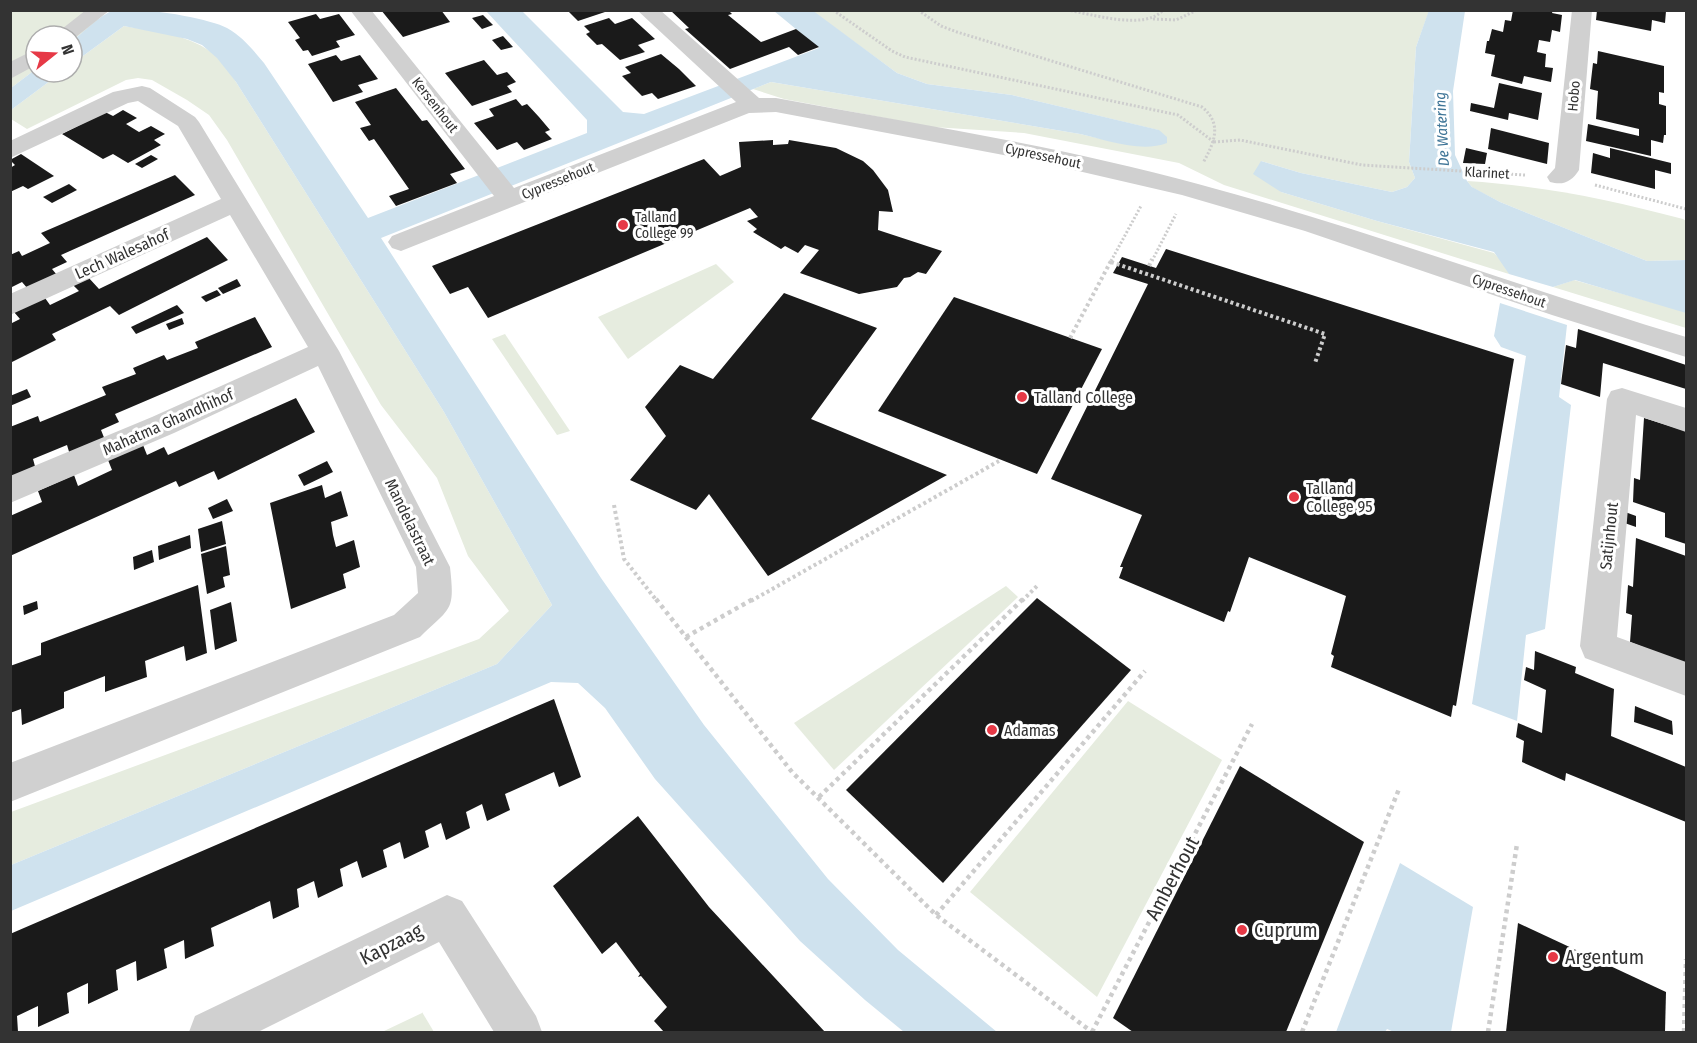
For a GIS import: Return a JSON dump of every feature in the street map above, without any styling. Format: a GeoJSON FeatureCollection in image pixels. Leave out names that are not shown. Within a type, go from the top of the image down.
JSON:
{"type":"FeatureCollection","features":[{"type":"Feature","properties":{"kind":"street"},"geometry":{"type":"LineString","coordinates":[[81,24],[100,10]]}},
{"type":"Feature","properties":{"kind":"street","name":"Kersenhout"},"geometry":{"type":"LineString","coordinates":[[360,10],[506,196]]}},
{"type":"Feature","properties":{"kind":"street"},"geometry":{"type":"LineString","coordinates":[[647,10],[749,102]]}},
{"type":"Feature","properties":{"kind":"street","name":"Hobo"},"geometry":{"type":"LineString","coordinates":[[1559,177],[1567,170],[1582,10]]}},
{"type":"Feature","properties":{"kind":"street"},"geometry":{"type":"LineString","coordinates":[[10,72],[24,63]]}},
{"type":"Feature","properties":{"kind":"street","name":"Mandelastraat"},"geometry":{"type":"LineString","coordinates":[[10,151],[121,97],[142,93],[187,122],[234,203],[326,351],[433,567],[436,599],[407,626],[10,783]]}},
{"type":"Feature","properties":{"kind":"street","name":"Cypressehout"},"geometry":{"type":"LineString","coordinates":[[401,242],[506,196],[749,102],[776,105],[1022,151],[1190,189],[1280,215],[1614,326],[1686,347]]}},
{"type":"Feature","properties":{"kind":"street","name":"Lech Walesahof"},"geometry":{"type":"LineString","coordinates":[[10,305],[234,203]]}},
{"type":"Feature","properties":{"kind":"street","name":"Mahatma Ghandhihof"},"geometry":{"type":"LineString","coordinates":[[10,490],[163,425],[326,351]]}},
{"type":"Feature","properties":{"kind":"street","name":"Satijnhout"},"geometry":{"type":"LineString","coordinates":[[1686,420],[1622,399],[1598,646],[1686,680]]}},
{"type":"Feature","properties":{"kind":"street","name":"Kapzaag"},"geometry":{"type":"LineString","coordinates":[[211,1032],[447,916],[520,1032]]}},
{"type":"Feature","properties":{"kind":"path"},"geometry":{"type":"LineString","coordinates":[[833,10],[892,51],[905,57],[1178,115],[1214,142]]}},
{"type":"Feature","properties":{"kind":"path"},"geometry":{"type":"LineString","coordinates":[[918,10],[941,26],[957,32],[1202,107],[1213,116],[1216,124],[1214,142]]}},
{"type":"Feature","properties":{"kind":"path"},"geometry":{"type":"LineString","coordinates":[[1067,10],[1135,21],[1152,19],[1163,22],[1179,21],[1197,10]]}},
{"type":"Feature","properties":{"kind":"path"},"geometry":{"type":"LineString","coordinates":[[1152,19],[1163,10]]}},
{"type":"Feature","properties":{"kind":"path","name":"Klarinet"},"geometry":{"type":"LineString","coordinates":[[1214,142],[1240,140],[1334,161],[1396,168],[1559,177],[1686,210]]}},
{"type":"Feature","properties":{"kind":"path"},"geometry":{"type":"LineString","coordinates":[[1070,338],[1141,208],[1150,180]]}},
{"type":"Feature","properties":{"kind":"path"},"geometry":{"type":"LineString","coordinates":[[1149,266],[1190,189]]}},
{"type":"Feature","properties":{"kind":"path"},"geometry":{"type":"LineString","coordinates":[[1111,262],[1325,333],[1314,363]]}},
{"type":"Feature","properties":{"kind":"path"},"geometry":{"type":"LineString","coordinates":[[686,637],[999,461]]}},
{"type":"Feature","properties":{"kind":"path"},"geometry":{"type":"LineString","coordinates":[[614,505],[624,559],[792,772],[936,915],[1091,1032]]}},
{"type":"Feature","properties":{"kind":"path"},"geometry":{"type":"LineString","coordinates":[[819,797],[1037,586]]}},
{"type":"Feature","properties":{"kind":"path"},"geometry":{"type":"LineString","coordinates":[[936,915],[1145,671]]}},
{"type":"Feature","properties":{"kind":"path","name":"Amberhout"},"geometry":{"type":"LineString","coordinates":[[1091,1032],[1252,724]]}},
{"type":"Feature","properties":{"kind":"path"},"geometry":{"type":"LineString","coordinates":[[1302,1032],[1399,789]]}},
{"type":"Feature","properties":{"kind":"path"},"geometry":{"type":"LineString","coordinates":[[1488,1032],[1517,844]]}},
{"type":"Feature","properties":{"kind":"path"},"geometry":{"type":"LineString","coordinates":[[1684,1032],[1686,959]]}},
{"type":"Feature","properties":{"kind":"shaded area"},"geometry":{"type":"Polygon","coordinates":[[[11,11],[93,11],[88,15],[99,20],[84,32],[84,24],[24,24],[24,78],[11,88],[11,11]]]}},
{"type":"Feature","properties":{"kind":"shaded area"},"geometry":{"type":"Polygon","coordinates":[[[812,11],[1429,11],[1416,47],[1409,162],[1415,178],[1407,187],[1392,192],[1301,173],[1261,161],[1281,192],[1494,253],[1504,263],[1509,274],[1224,185],[1179,163],[1024,133],[933,127],[784,99],[753,89],[771,82],[1080,134],[1124,144],[1158,130],[1012,95],[927,84],[897,73],[812,11]]]}},
{"type":"Feature","properties":{"kind":"shaded area"},"geometry":{"type":"Polygon","coordinates":[[[124,26],[184,38],[206,49],[222,62],[444,412],[552,605],[497,664],[11,865],[11,812],[479,639],[509,611],[468,556],[437,478],[381,405],[227,140],[209,115],[152,80],[138,78],[126,80],[27,129],[11,119],[11,110],[46,84],[84,84],[84,55],[124,26]]]}},
{"type":"Feature","properties":{"kind":"shaded area"},"geometry":{"type":"Polygon","coordinates":[[[1467,181],[1576,194],[1683,219],[1686,221],[1686,260],[1647,261],[1500,202],[1473,188],[1467,181]]]}},
{"type":"Feature","properties":{"kind":"shaded area"},"geometry":{"type":"Polygon","coordinates":[[[716,264],[734,282],[628,359],[598,317],[716,264]]]}},
{"type":"Feature","properties":{"kind":"shaded area"},"geometry":{"type":"Polygon","coordinates":[[[1574,280],[1686,312],[1686,328],[1553,287],[1574,280]]]}},
{"type":"Feature","properties":{"kind":"shaded area"},"geometry":{"type":"Polygon","coordinates":[[[505,334],[570,431],[557,435],[492,339],[505,334]]]}},
{"type":"Feature","properties":{"kind":"shaded area"},"geometry":{"type":"Polygon","coordinates":[[[1006,586],[1018,597],[834,770],[794,723],[1006,586]]]}},
{"type":"Feature","properties":{"kind":"shaded area"},"geometry":{"type":"Polygon","coordinates":[[[1128,701],[1222,760],[1097,997],[970,892],[1128,701]]]}},
{"type":"Feature","properties":{"kind":"shaded area"},"geometry":{"type":"Polygon","coordinates":[[[422,1013],[434,1032],[382,1032],[422,1013]]]}},
{"type":"Feature","properties":{"kind":"water"},"geometry":{"type":"Polygon","coordinates":[[[123,10],[171,14],[204,20],[232,31],[264,63],[368,218],[587,133],[587,120],[486,11],[522,11],[623,112],[644,114],[819,48],[774,11],[812,10],[897,73],[927,84],[1012,95],[1159,130],[1167,137],[1167,143],[1157,146],[1135,146],[1080,134],[771,82],[381,238],[601,578],[704,725],[828,879],[898,950],[997,1032],[904,1032],[865,1000],[800,941],[655,779],[605,708],[578,683],[551,682],[11,911],[11,865],[497,664],[552,605],[444,412],[236,82],[217,58],[202,45],[187,39],[124,26],[84,55],[84,31],[108,13],[123,10]]]}},
{"type":"Feature","properties":{"kind":"water","name":"De Watering"},"geometry":{"type":"Polygon","coordinates":[[[1429,10],[1465,11],[1453,91],[1455,155],[1472,187],[1500,202],[1647,261],[1686,260],[1686,313],[1575,280],[1553,287],[1509,274],[1494,252],[1377,221],[1281,192],[1253,174],[1261,161],[1301,173],[1392,192],[1407,187],[1415,178],[1409,162],[1416,47],[1429,10]]]}},
{"type":"Feature","properties":{"kind":"water"},"geometry":{"type":"Polygon","coordinates":[[[24,78],[24,84],[46,84],[11,110],[11,88],[24,78]]]}},
{"type":"Feature","properties":{"kind":"water"},"geometry":{"type":"Polygon","coordinates":[[[1500,303],[1567,325],[1559,397],[1571,405],[1545,629],[1526,635],[1517,721],[1472,704],[1526,356],[1501,347],[1494,336],[1500,303]]]}},
{"type":"Feature","properties":{"kind":"water"},"geometry":{"type":"Polygon","coordinates":[[[1400,863],[1473,907],[1451,1032],[1394,1032],[1387,1029],[1385,1032],[1336,1032],[1400,863]]]}},
{"type":"Feature","properties":{"kind":"building"},"geometry":{"type":"Polygon","coordinates":[[[381,10],[441,10],[450,22],[403,37],[381,10]]]}},
{"type":"Feature","properties":{"kind":"building"},"geometry":{"type":"Polygon","coordinates":[[[567,10],[608,10],[608,11],[578,21],[567,10]]]}},
{"type":"Feature","properties":{"kind":"building"},"geometry":{"type":"Polygon","coordinates":[[[670,10],[728,10],[732,14],[728,15],[761,42],[796,29],[819,47],[798,55],[789,47],[730,69],[685,29],[689,28],[670,10]]]}},
{"type":"Feature","properties":{"kind":"building"},"geometry":{"type":"Polygon","coordinates":[[[1513,10],[1553,10],[1552,13],[1562,15],[1560,32],[1552,30],[1550,42],[1539,40],[1537,52],[1546,54],[1545,67],[1553,68],[1551,82],[1524,76],[1522,84],[1491,76],[1495,55],[1485,53],[1487,41],[1489,41],[1492,29],[1503,32],[1505,20],[1511,21],[1513,10]]]}},
{"type":"Feature","properties":{"kind":"building"},"geometry":{"type":"Polygon","coordinates":[[[1597,10],[1664,10],[1666,11],[1665,23],[1652,20],[1651,31],[1596,20],[1597,10]]]}},
{"type":"Feature","properties":{"kind":"building"},"geometry":{"type":"Polygon","coordinates":[[[316,14],[320,19],[339,14],[355,35],[336,41],[340,47],[312,56],[308,50],[303,51],[295,40],[300,38],[288,22],[316,14]]]}},
{"type":"Feature","properties":{"kind":"building"},"geometry":{"type":"Polygon","coordinates":[[[483,15],[493,25],[482,29],[472,18],[483,15]]]}},
{"type":"Feature","properties":{"kind":"building"},"geometry":{"type":"Polygon","coordinates":[[[609,18],[615,24],[632,18],[655,39],[638,45],[645,52],[620,60],[602,44],[597,45],[586,34],[590,32],[584,26],[609,18]]]}},
{"type":"Feature","properties":{"kind":"building"},"geometry":{"type":"Polygon","coordinates":[[[503,36],[513,47],[501,50],[492,40],[503,36]]]}},
{"type":"Feature","properties":{"kind":"building"},"geometry":{"type":"Polygon","coordinates":[[[1598,51],[1664,66],[1664,93],[1659,92],[1659,104],[1666,106],[1666,135],[1664,135],[1663,143],[1651,140],[1651,156],[1586,141],[1588,124],[1639,136],[1639,129],[1596,119],[1598,91],[1590,89],[1593,63],[1597,64],[1598,51]]]}},
{"type":"Feature","properties":{"kind":"building"},"geometry":{"type":"Polygon","coordinates":[[[661,54],[696,86],[658,99],[652,93],[642,96],[622,76],[631,73],[625,67],[661,54]]]}},
{"type":"Feature","properties":{"kind":"building"},"geometry":{"type":"Polygon","coordinates":[[[336,55],[341,61],[360,55],[378,79],[358,85],[363,92],[333,102],[308,64],[336,55]]]}},
{"type":"Feature","properties":{"kind":"building"},"geometry":{"type":"Polygon","coordinates":[[[484,60],[497,75],[507,72],[516,82],[507,86],[512,92],[472,106],[445,73],[484,60]]]}},
{"type":"Feature","properties":{"kind":"building"},"geometry":{"type":"Polygon","coordinates":[[[1499,83],[1542,93],[1538,120],[1509,113],[1508,120],[1470,111],[1471,103],[1494,108],[1499,83]]]}},
{"type":"Feature","properties":{"kind":"building"},"geometry":{"type":"Polygon","coordinates":[[[396,88],[422,121],[427,120],[465,169],[450,174],[457,183],[396,206],[389,196],[409,189],[374,139],[369,141],[360,128],[371,125],[355,102],[396,88]]]}},
{"type":"Feature","properties":{"kind":"building"},"geometry":{"type":"Polygon","coordinates":[[[516,99],[522,106],[527,104],[539,117],[550,130],[545,132],[552,139],[524,150],[517,142],[497,150],[474,123],[494,116],[489,109],[516,99]]]}},
{"type":"Feature","properties":{"kind":"building"},"geometry":{"type":"Polygon","coordinates":[[[123,110],[137,118],[126,124],[139,132],[151,126],[165,134],[154,140],[161,145],[128,163],[113,154],[103,159],[62,134],[105,112],[113,116],[123,110]]]}},
{"type":"Feature","properties":{"kind":"building"},"geometry":{"type":"Polygon","coordinates":[[[1491,128],[1549,143],[1547,164],[1488,149],[1491,128]]]}},
{"type":"Feature","properties":{"kind":"building","name":"Talland College 99"},"geometry":{"type":"Polygon","coordinates":[[[773,140],[773,145],[788,144],[789,140],[836,148],[863,161],[888,190],[893,212],[879,211],[878,230],[942,251],[926,274],[918,272],[904,278],[897,287],[859,294],[800,273],[819,250],[805,245],[798,253],[785,246],[781,249],[753,232],[757,229],[747,221],[758,217],[750,208],[488,318],[468,287],[450,294],[432,266],[704,159],[720,176],[741,167],[739,142],[773,140]]]}},
{"type":"Feature","properties":{"kind":"building"},"geometry":{"type":"Polygon","coordinates":[[[1466,148],[1487,153],[1485,164],[1463,163],[1466,148]]]}},
{"type":"Feature","properties":{"kind":"building"},"geometry":{"type":"Polygon","coordinates":[[[1610,148],[1671,163],[1671,174],[1655,170],[1655,189],[1591,173],[1593,153],[1610,158],[1610,148]]]}},
{"type":"Feature","properties":{"kind":"building"},"geometry":{"type":"Polygon","coordinates":[[[21,154],[54,176],[28,189],[23,186],[10,192],[10,168],[15,165],[10,160],[21,154]]]}},
{"type":"Feature","properties":{"kind":"building"},"geometry":{"type":"Polygon","coordinates":[[[151,155],[158,159],[142,168],[135,164],[151,155]]]}},
{"type":"Feature","properties":{"kind":"building"},"geometry":{"type":"Polygon","coordinates":[[[175,175],[195,195],[61,255],[67,262],[52,269],[57,275],[28,289],[22,282],[10,288],[10,255],[19,251],[22,256],[50,243],[41,233],[175,175]]]}},
{"type":"Feature","properties":{"kind":"building"},"geometry":{"type":"Polygon","coordinates":[[[69,184],[77,190],[52,203],[43,197],[69,184]]]}},
{"type":"Feature","properties":{"kind":"building"},"geometry":{"type":"Polygon","coordinates":[[[207,237],[228,260],[119,315],[110,306],[52,334],[56,340],[10,363],[10,324],[20,319],[14,312],[45,298],[50,305],[79,291],[73,285],[88,277],[99,289],[207,237]]]}},
{"type":"Feature","properties":{"kind":"building","name":"Talland College 95"},"geometry":{"type":"Polygon","coordinates":[[[1166,249],[1514,359],[1456,706],[1453,705],[1451,717],[1331,667],[1334,656],[1331,654],[1346,596],[1249,557],[1230,612],[1228,611],[1224,622],[1119,578],[1123,567],[1120,567],[1142,515],[1051,479],[1148,284],[1113,273],[1122,257],[1156,268],[1166,249]]]}},
{"type":"Feature","properties":{"kind":"building"},"geometry":{"type":"Polygon","coordinates":[[[237,279],[241,286],[223,294],[218,288],[237,279]]]}},
{"type":"Feature","properties":{"kind":"building"},"geometry":{"type":"Polygon","coordinates":[[[217,290],[221,295],[206,302],[201,297],[217,290]]]}},
{"type":"Feature","properties":{"kind":"building"},"geometry":{"type":"Polygon","coordinates":[[[784,293],[877,328],[811,419],[947,475],[768,576],[709,494],[696,510],[630,480],[666,436],[645,407],[680,365],[713,379],[784,293]]]}},
{"type":"Feature","properties":{"kind":"building"},"geometry":{"type":"Polygon","coordinates":[[[954,297],[1102,349],[1037,474],[878,411],[954,297]]]}},
{"type":"Feature","properties":{"kind":"building"},"geometry":{"type":"Polygon","coordinates":[[[177,305],[184,313],[136,334],[131,327],[177,305]]]}},
{"type":"Feature","properties":{"kind":"building"},"geometry":{"type":"Polygon","coordinates":[[[255,317],[272,347],[115,414],[119,422],[101,430],[105,440],[70,455],[67,445],[33,459],[36,470],[10,481],[10,427],[38,416],[40,422],[106,395],[102,387],[136,374],[133,368],[164,355],[167,360],[198,348],[195,342],[255,317]]]}},
{"type":"Feature","properties":{"kind":"building"},"geometry":{"type":"Polygon","coordinates":[[[182,318],[184,324],[169,330],[166,324],[182,318]]]}},
{"type":"Feature","properties":{"kind":"building"},"geometry":{"type":"Polygon","coordinates":[[[1578,329],[1686,365],[1686,389],[1603,363],[1600,397],[1561,384],[1566,345],[1576,348],[1578,329]]]}},
{"type":"Feature","properties":{"kind":"building"},"geometry":{"type":"Polygon","coordinates":[[[27,389],[31,397],[10,406],[10,396],[27,389]]]}},
{"type":"Feature","properties":{"kind":"building"},"geometry":{"type":"Polygon","coordinates":[[[296,398],[315,432],[218,480],[214,471],[179,487],[176,481],[10,556],[10,516],[42,502],[38,491],[74,475],[78,486],[112,470],[108,460],[143,445],[147,455],[164,447],[168,455],[296,398]]]}},
{"type":"Feature","properties":{"kind":"building"},"geometry":{"type":"Polygon","coordinates":[[[1644,418],[1686,431],[1686,544],[1665,537],[1665,513],[1633,502],[1634,478],[1640,480],[1644,418]]]}},
{"type":"Feature","properties":{"kind":"building"},"geometry":{"type":"Polygon","coordinates":[[[327,461],[333,472],[304,486],[298,475],[327,461]]]}},
{"type":"Feature","properties":{"kind":"building"},"geometry":{"type":"Polygon","coordinates":[[[322,485],[325,498],[341,491],[348,516],[331,522],[336,547],[354,540],[360,567],[343,574],[346,588],[291,609],[270,503],[322,485]]]}},
{"type":"Feature","properties":{"kind":"building"},"geometry":{"type":"Polygon","coordinates":[[[227,499],[233,511],[213,519],[208,508],[227,499]]]}},
{"type":"Feature","properties":{"kind":"building"},"geometry":{"type":"Polygon","coordinates":[[[1617,509],[1636,516],[1636,527],[1616,520],[1617,509]]]}},
{"type":"Feature","properties":{"kind":"building"},"geometry":{"type":"Polygon","coordinates":[[[222,521],[226,544],[201,552],[198,529],[222,521]]]}},
{"type":"Feature","properties":{"kind":"building"},"geometry":{"type":"Polygon","coordinates":[[[190,535],[191,548],[159,560],[158,546],[190,535]]]}},
{"type":"Feature","properties":{"kind":"building"},"geometry":{"type":"Polygon","coordinates":[[[1636,538],[1686,556],[1686,664],[1630,642],[1632,615],[1626,613],[1628,585],[1633,587],[1636,538]]]}},
{"type":"Feature","properties":{"kind":"building"},"geometry":{"type":"Polygon","coordinates":[[[226,546],[230,575],[223,577],[225,587],[207,594],[201,554],[226,546]]]}},
{"type":"Feature","properties":{"kind":"building"},"geometry":{"type":"Polygon","coordinates":[[[152,550],[154,562],[134,570],[133,557],[152,550]]]}},
{"type":"Feature","properties":{"kind":"building"},"geometry":{"type":"Polygon","coordinates":[[[198,585],[207,653],[186,661],[184,646],[145,661],[147,677],[105,692],[105,676],[64,692],[64,708],[22,725],[21,709],[10,713],[10,666],[41,655],[41,643],[198,585]]]}},
{"type":"Feature","properties":{"kind":"building","name":"Adamas"},"geometry":{"type":"Polygon","coordinates":[[[1037,598],[1131,670],[943,883],[846,790],[1037,598]]]}},
{"type":"Feature","properties":{"kind":"building"},"geometry":{"type":"Polygon","coordinates":[[[37,601],[38,609],[24,615],[23,606],[37,601]]]}},
{"type":"Feature","properties":{"kind":"building"},"geometry":{"type":"Polygon","coordinates":[[[231,602],[237,641],[215,650],[210,610],[231,602]]]}},
{"type":"Feature","properties":{"kind":"building"},"geometry":{"type":"Polygon","coordinates":[[[1535,651],[1576,667],[1575,673],[1614,689],[1611,736],[1686,767],[1686,822],[1566,773],[1565,781],[1522,762],[1524,741],[1516,737],[1518,723],[1542,733],[1546,690],[1524,680],[1526,667],[1534,670],[1535,651]]]}},
{"type":"Feature","properties":{"kind":"building"},"geometry":{"type":"Polygon","coordinates":[[[554,699],[581,777],[559,787],[554,772],[505,794],[510,810],[487,821],[482,804],[466,812],[470,828],[446,840],[441,823],[425,831],[429,847],[404,859],[400,842],[383,850],[387,867],[362,878],[357,861],[340,869],[343,886],[318,898],[314,881],[297,889],[299,907],[273,919],[270,901],[211,928],[214,946],[185,959],[184,940],[164,949],[167,968],[137,981],[136,961],[116,970],[118,990],[88,1004],[88,983],[67,993],[69,1013],[38,1027],[38,1006],[17,1016],[18,1032],[10,1032],[10,934],[554,699]]]}},
{"type":"Feature","properties":{"kind":"building"},"geometry":{"type":"Polygon","coordinates":[[[1635,706],[1672,721],[1673,735],[1634,722],[1635,706]]]}},
{"type":"Feature","properties":{"kind":"building","name":"Cuprum"},"geometry":{"type":"Polygon","coordinates":[[[1240,766],[1364,842],[1286,1032],[1133,1032],[1113,1018],[1240,766]]]}},
{"type":"Feature","properties":{"kind":"building"},"geometry":{"type":"Polygon","coordinates":[[[638,816],[709,907],[825,1032],[664,1032],[654,1021],[667,1007],[641,976],[638,977],[640,974],[616,942],[602,954],[553,886],[638,816]]]}},
{"type":"Feature","properties":{"kind":"building","name":"Argentum"},"geometry":{"type":"Polygon","coordinates":[[[1518,923],[1666,992],[1665,1032],[1506,1032],[1518,923]]]}},
{"type":"Feature","properties":{"kind":"place","name":"Talland College 99"},"geometry":{"type":"Point","coordinates":[623,225]}},
{"type":"Feature","properties":{"kind":"place","name":"Talland College"},"geometry":{"type":"Point","coordinates":[1022,397]}},
{"type":"Feature","properties":{"kind":"place","name":"Talland College 95"},"geometry":{"type":"Point","coordinates":[1294,497]}},
{"type":"Feature","properties":{"kind":"place","name":"Adamas"},"geometry":{"type":"Point","coordinates":[992,730]}},
{"type":"Feature","properties":{"kind":"place","name":"Cuprum"},"geometry":{"type":"Point","coordinates":[1242,930]}},
{"type":"Feature","properties":{"kind":"place","name":"Argentum"},"geometry":{"type":"Point","coordinates":[1553,957]}}]}
